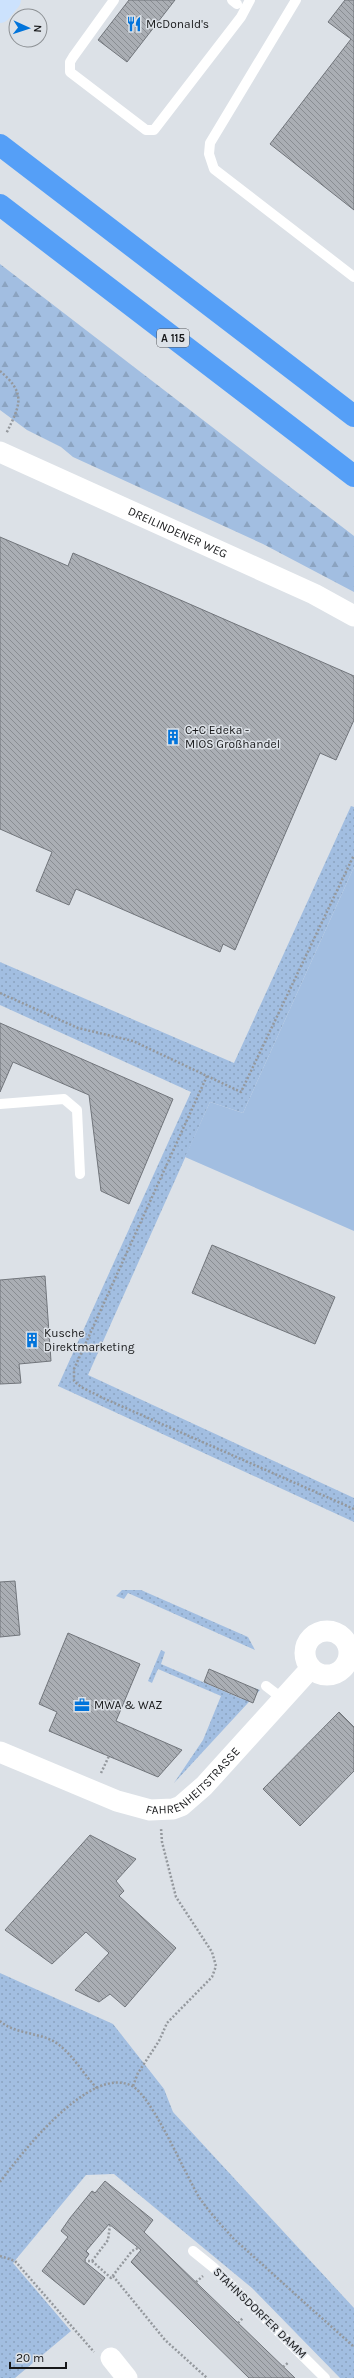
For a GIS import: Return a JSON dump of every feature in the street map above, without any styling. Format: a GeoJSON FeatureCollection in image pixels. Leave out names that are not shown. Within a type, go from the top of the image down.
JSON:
{"type":"FeatureCollection","features":[{"type":"Feature","properties":{"kind":"highway"},"geometry":{"type":"LineString","coordinates":[[0,145],[354,416]]}},
{"type":"Feature","properties":{"kind":"highway","name":"A 115"},"geometry":{"type":"LineString","coordinates":[[0,205],[354,476]]}},
{"type":"Feature","properties":{"kind":"street"},"geometry":{"type":"LineString","coordinates":[[0,12],[10,0]]}},
{"type":"Feature","properties":{"kind":"street","name":"DREILINDENER WEG"},"geometry":{"type":"LineString","coordinates":[[3,444],[314,594],[354,616]]}},
{"type":"Feature","properties":{"kind":"street"},"geometry":{"type":"LineString","coordinates":[[320,1632],[335,1632],[350,1636],[348,1675],[330,1675],[316,1672],[311,1668],[307,1662],[305,1647],[314,1635],[320,1632]]}},
{"type":"Feature","properties":{"kind":"street","name":"FAHRENHEITSTRASSE"},"geometry":{"type":"LineString","coordinates":[[0,1752],[117,1801],[139,1808],[166,1811],[181,1806],[190,1799],[311,1668]]}},
{"type":"Feature","properties":{"kind":"street"},"geometry":{"type":"LineString","coordinates":[[111,2358],[127,2378]]}},
{"type":"Feature","properties":{"kind":"lane"},"geometry":{"type":"LineString","coordinates":[[114,0],[73,57],[70,62],[70,72],[146,130],[154,130],[241,17],[250,0]]}},
{"type":"Feature","properties":{"kind":"lane"},"geometry":{"type":"LineString","coordinates":[[296,0],[210,143],[209,154],[214,169],[354,277]]}},
{"type":"Feature","properties":{"kind":"lane"},"geometry":{"type":"LineString","coordinates":[[0,1104],[64,1100],[77,1110],[80,1174]]}},
{"type":"Feature","properties":{"kind":"lane"},"geometry":{"type":"LineString","coordinates":[[266,1686],[282,1699]]}},
{"type":"Feature","properties":{"kind":"lane","name":"STAHNSDORFER DAMM"},"geometry":{"type":"LineString","coordinates":[[193,2251],[214,2268],[325,2378]]}},
{"type":"Feature","properties":{"kind":"path"},"geometry":{"type":"LineString","coordinates":[[0,371],[8,378],[20,394],[20,404],[3,444]]}},
{"type":"Feature","properties":{"kind":"path"},"geometry":{"type":"LineString","coordinates":[[0,994],[78,1028],[133,1041],[241,1092],[354,855]]}},
{"type":"Feature","properties":{"kind":"path"},"geometry":{"type":"LineString","coordinates":[[207,1076],[74,1370],[74,1381],[81,1387],[102,1398],[354,1509]]}},
{"type":"Feature","properties":{"kind":"path"},"geometry":{"type":"LineString","coordinates":[[100,1775],[109,1756]]}},
{"type":"Feature","properties":{"kind":"path"},"geometry":{"type":"LineString","coordinates":[[133,2086],[138,2073],[158,2041],[167,2023],[212,1978],[216,1966],[212,1952],[186,1913],[173,1887],[162,1842],[161,1823],[166,1811]]}},
{"type":"Feature","properties":{"kind":"path"},"geometry":{"type":"LineString","coordinates":[[0,2021],[13,2028],[55,2042],[73,2057],[97,2088]]}},
{"type":"Feature","properties":{"kind":"path"},"geometry":{"type":"LineString","coordinates":[[0,2182],[24,2150],[50,2122],[79,2099],[97,2088],[110,2083],[121,2083],[133,2086],[152,2107],[199,2198],[216,2220],[234,2240],[354,2347]]}},
{"type":"Feature","properties":{"kind":"path"},"geometry":{"type":"LineString","coordinates":[[92,2261],[108,2240],[110,2225]]}},
{"type":"Feature","properties":{"kind":"path"},"geometry":{"type":"LineString","coordinates":[[113,2276],[132,2251],[138,2248]]}},
{"type":"Feature","properties":{"kind":"path"},"geometry":{"type":"LineString","coordinates":[[0,2256],[15,2261],[94,2352],[111,2358]]}},
{"type":"Feature","properties":{"kind":"path"},"geometry":{"type":"LineString","coordinates":[[84,2261],[92,2261],[111,2278],[113,2276],[165,2340],[207,2378]]}},
{"type":"Feature","properties":{"kind":"green space"},"geometry":{"type":"Polygon","coordinates":[[[0,264],[354,536],[354,592],[263,544],[73,457],[61,447],[27,430],[0,410],[0,264]]]}},
{"type":"Feature","properties":{"kind":"green space"},"geometry":{"type":"Polygon","coordinates":[[[351,806],[354,807],[354,867],[243,1113],[210,1102],[88,1375],[354,1498],[354,1522],[58,1386],[191,1092],[0,1005],[0,962],[234,1063],[351,806]]]}},
{"type":"Feature","properties":{"kind":"green space"},"geometry":{"type":"Polygon","coordinates":[[[354,867],[354,1231],[185,1157],[210,1102],[243,1113],[354,867]]]}},
{"type":"Feature","properties":{"kind":"green space"},"geometry":{"type":"Polygon","coordinates":[[[122,1590],[141,1590],[248,1637],[255,1650],[128,1593],[124,1599],[116,1596],[122,1590]]]}},
{"type":"Feature","properties":{"kind":"green space"},"geometry":{"type":"Polygon","coordinates":[[[161,1650],[165,1652],[161,1664],[242,1699],[254,1688],[260,1690],[174,1783],[203,1740],[221,1696],[158,1669],[152,1683],[148,1681],[161,1650]]]}},
{"type":"Feature","properties":{"kind":"green space"},"geometry":{"type":"Polygon","coordinates":[[[0,1973],[113,2024],[164,2089],[173,2112],[354,2308],[354,2378],[340,2378],[252,2288],[114,2174],[86,2175],[13,2263],[71,2331],[15,2378],[0,2378],[0,1973]]]}},
{"type":"Feature","properties":{"kind":"building","name":"McDonald's"},"geometry":{"type":"Polygon","coordinates":[[[129,0],[175,0],[127,62],[98,40],[129,0]]]}},
{"type":"Feature","properties":{"kind":"building"},"geometry":{"type":"Polygon","coordinates":[[[345,0],[354,0],[354,210],[270,144],[351,39],[328,22],[345,0]]]}},
{"type":"Feature","properties":{"kind":"building","name":"C+C Edeka - MIOS Großhandel"},"geometry":{"type":"Polygon","coordinates":[[[0,537],[68,566],[73,553],[354,676],[354,720],[336,760],[320,753],[235,950],[223,944],[220,952],[76,889],[69,905],[36,891],[52,852],[0,829],[0,537]]]}},
{"type":"Feature","properties":{"kind":"building"},"geometry":{"type":"Polygon","coordinates":[[[0,1023],[173,1099],[129,1204],[101,1191],[89,1095],[13,1062],[0,1092],[0,1023]]]}},
{"type":"Feature","properties":{"kind":"building"},"geometry":{"type":"Polygon","coordinates":[[[212,1245],[335,1297],[315,1344],[192,1293],[212,1245]]]}},
{"type":"Feature","properties":{"kind":"building","name":"Kusche Direktmarketing"},"geometry":{"type":"Polygon","coordinates":[[[45,1276],[51,1361],[19,1364],[21,1383],[0,1384],[0,1280],[45,1276]]]}},
{"type":"Feature","properties":{"kind":"building"},"geometry":{"type":"Polygon","coordinates":[[[15,1581],[20,1635],[0,1637],[0,1582],[15,1581]]]}},
{"type":"Feature","properties":{"kind":"building","name":"MWA & WAZ"},"geometry":{"type":"Polygon","coordinates":[[[68,1633],[140,1664],[116,1721],[182,1750],[158,1777],[49,1731],[57,1712],[39,1704],[68,1633]]]}},
{"type":"Feature","properties":{"kind":"building"},"geometry":{"type":"Polygon","coordinates":[[[209,1669],[258,1690],[253,1703],[204,1682],[209,1669]]]}},
{"type":"Feature","properties":{"kind":"building"},"geometry":{"type":"Polygon","coordinates":[[[339,1712],[354,1727],[354,1771],[300,1826],[263,1789],[339,1712]]]}},
{"type":"Feature","properties":{"kind":"building"},"geometry":{"type":"Polygon","coordinates":[[[90,1835],[136,1859],[116,1881],[124,1891],[119,1896],[176,1948],[125,2007],[110,1994],[99,2002],[75,1990],[109,1953],[86,1932],[52,1964],[5,1930],[90,1835]]]}},
{"type":"Feature","properties":{"kind":"building"},"geometry":{"type":"Polygon","coordinates":[[[105,2181],[153,2220],[144,2232],[295,2378],[249,2378],[131,2262],[141,2250],[109,2224],[86,2251],[89,2254],[84,2261],[105,2278],[84,2305],[42,2271],[68,2237],[61,2231],[70,2218],[92,2191],[95,2193],[105,2181]]]}},
{"type":"Feature","properties":{"kind":"place","name":"McDonald's"},"geometry":{"type":"Point","coordinates":[134,24]}},
{"type":"Feature","properties":{"kind":"place","name":"C+C Edeka - MIOS Großhandel"},"geometry":{"type":"Point","coordinates":[173,737]}},
{"type":"Feature","properties":{"kind":"place","name":"Kusche Direktmarketing"},"geometry":{"type":"Point","coordinates":[32,1340]}},
{"type":"Feature","properties":{"kind":"place","name":"MWA & WAZ"},"geometry":{"type":"Point","coordinates":[82,1705]}}]}
